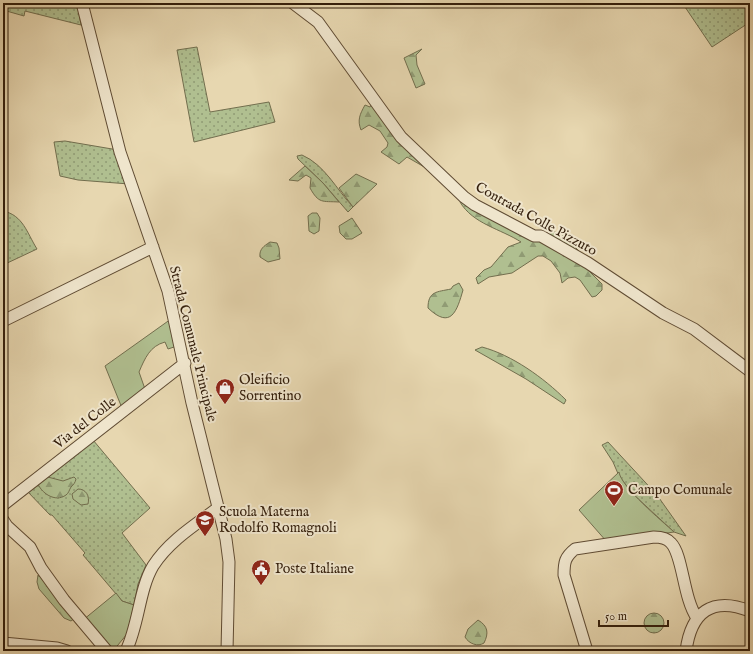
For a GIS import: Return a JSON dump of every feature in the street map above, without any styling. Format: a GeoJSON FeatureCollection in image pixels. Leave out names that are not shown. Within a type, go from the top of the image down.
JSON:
{"type":"FeatureCollection","features":[{"type":"Feature","properties":{"kind":"street","name":"Strada Comunale Principale"},"geometry":{"type":"LineString","coordinates":[[82,3],[120,152],[168,291],[218,508],[229,562],[227,651]]}},
{"type":"Feature","properties":{"kind":"street","name":"Contrada Colle Pizzuto"},"geometry":{"type":"LineString","coordinates":[[292,3],[318,22],[401,136],[464,197],[475,205],[534,236],[541,236],[588,263],[663,314],[694,329],[750,372]]}},
{"type":"Feature","properties":{"kind":"street"},"geometry":{"type":"LineString","coordinates":[[3,321],[153,247]]}},
{"type":"Feature","properties":{"kind":"street","name":"Via del Colle"},"geometry":{"type":"LineString","coordinates":[[3,505],[185,363]]}},
{"type":"Feature","properties":{"kind":"street"},"geometry":{"type":"LineString","coordinates":[[126,651],[134,633],[153,566],[175,539],[218,508]]}},
{"type":"Feature","properties":{"kind":"street"},"geometry":{"type":"LineString","coordinates":[[3,520],[7,526],[30,546],[41,568],[64,600],[107,651]]}},
{"type":"Feature","properties":{"kind":"street"},"geometry":{"type":"LineString","coordinates":[[587,651],[564,575],[564,562],[568,555],[575,549],[654,537],[663,538],[671,542],[676,549],[689,603],[697,618]]}},
{"type":"Feature","properties":{"kind":"street"},"geometry":{"type":"LineString","coordinates":[[686,651],[689,636],[697,618],[701,613],[709,608],[733,605],[750,611]]}},
{"type":"Feature","properties":{"kind":"street"},"geometry":{"type":"LineString","coordinates":[[3,643],[57,648],[67,651]]}},
{"type":"Feature","properties":{"kind":"green space"},"geometry":{"type":"Polygon","coordinates":[[[3,3],[77,3],[81,25],[25,11],[24,16],[3,10],[3,3]]]}},
{"type":"Feature","properties":{"kind":"green space"},"geometry":{"type":"Polygon","coordinates":[[[750,3],[750,22],[712,47],[683,4],[750,3]]]}},
{"type":"Feature","properties":{"kind":"green space"},"geometry":{"type":"Polygon","coordinates":[[[197,47],[210,112],[269,102],[275,122],[194,142],[177,50],[197,47]]]}},
{"type":"Feature","properties":{"kind":"green space"},"geometry":{"type":"Polygon","coordinates":[[[422,49],[416,55],[417,65],[425,84],[416,88],[404,58],[422,49]]]}},
{"type":"Feature","properties":{"kind":"green space"},"geometry":{"type":"Polygon","coordinates":[[[372,103],[433,172],[407,157],[399,164],[381,152],[387,147],[388,143],[380,131],[369,125],[361,130],[359,123],[360,114],[365,105],[370,107],[372,103]]]}},
{"type":"Feature","properties":{"kind":"green space"},"geometry":{"type":"Polygon","coordinates":[[[65,141],[118,150],[129,184],[78,180],[60,176],[54,142],[65,141]]]}},
{"type":"Feature","properties":{"kind":"green space"},"geometry":{"type":"Polygon","coordinates":[[[302,155],[310,159],[330,178],[353,207],[348,212],[323,183],[298,159],[297,156],[302,155]]]}},
{"type":"Feature","properties":{"kind":"green space"},"geometry":{"type":"Polygon","coordinates":[[[305,166],[323,183],[339,202],[322,201],[316,197],[310,188],[311,178],[306,175],[298,181],[289,180],[305,166]]]}},
{"type":"Feature","properties":{"kind":"green space"},"geometry":{"type":"Polygon","coordinates":[[[356,174],[377,184],[353,207],[339,188],[356,174]]]}},
{"type":"Feature","properties":{"kind":"green space"},"geometry":{"type":"Polygon","coordinates":[[[462,199],[546,235],[552,231],[563,235],[581,253],[587,269],[602,284],[602,290],[596,296],[592,297],[580,280],[575,277],[568,278],[562,283],[560,273],[551,261],[543,256],[538,256],[512,273],[489,277],[478,284],[476,278],[484,270],[491,267],[508,247],[521,242],[472,216],[460,202],[462,199]]]}},
{"type":"Feature","properties":{"kind":"green space"},"geometry":{"type":"Polygon","coordinates":[[[3,211],[10,213],[20,221],[37,249],[3,265],[3,211]]]}},
{"type":"Feature","properties":{"kind":"green space"},"geometry":{"type":"Polygon","coordinates":[[[312,213],[317,213],[320,218],[319,231],[314,234],[309,231],[308,216],[312,213]]]}},
{"type":"Feature","properties":{"kind":"green space"},"geometry":{"type":"Polygon","coordinates":[[[352,218],[362,233],[352,239],[346,239],[340,233],[339,226],[352,218]]]}},
{"type":"Feature","properties":{"kind":"green space"},"geometry":{"type":"Polygon","coordinates":[[[270,242],[277,243],[280,259],[268,262],[260,257],[260,252],[262,248],[270,242]]]}},
{"type":"Feature","properties":{"kind":"green space"},"geometry":{"type":"Polygon","coordinates":[[[459,283],[463,290],[458,305],[452,315],[448,318],[442,317],[428,308],[428,302],[434,293],[451,289],[459,283]]]}},
{"type":"Feature","properties":{"kind":"green space"},"geometry":{"type":"Polygon","coordinates":[[[171,319],[177,346],[168,349],[165,342],[155,346],[146,357],[139,372],[145,389],[122,408],[105,366],[171,319]]]}},
{"type":"Feature","properties":{"kind":"green space"},"geometry":{"type":"Polygon","coordinates":[[[482,347],[516,361],[527,368],[566,400],[564,404],[526,379],[475,350],[482,347]]]}},
{"type":"Feature","properties":{"kind":"green space"},"geometry":{"type":"Polygon","coordinates":[[[93,440],[150,508],[122,533],[146,565],[138,584],[134,605],[122,601],[83,555],[85,553],[52,515],[50,515],[27,491],[93,440]]]}},
{"type":"Feature","properties":{"kind":"green space"},"geometry":{"type":"Polygon","coordinates":[[[608,442],[657,495],[686,536],[674,532],[633,494],[619,476],[613,462],[602,445],[608,442]]]}},
{"type":"Feature","properties":{"kind":"green space","name":"Campo Comunale"},"geometry":{"type":"Polygon","coordinates":[[[619,472],[621,478],[634,495],[674,532],[607,542],[579,510],[619,472]]]}},
{"type":"Feature","properties":{"kind":"green space"},"geometry":{"type":"Polygon","coordinates":[[[44,476],[63,481],[74,477],[76,479],[67,494],[57,498],[49,496],[39,486],[37,482],[44,476]]]}},
{"type":"Feature","properties":{"kind":"green space"},"geometry":{"type":"Polygon","coordinates":[[[78,489],[83,490],[87,494],[88,504],[81,505],[73,499],[72,494],[78,489]]]}},
{"type":"Feature","properties":{"kind":"green space"},"geometry":{"type":"Polygon","coordinates":[[[38,575],[45,580],[75,618],[71,621],[64,618],[39,589],[37,582],[38,575]]]}},
{"type":"Feature","properties":{"kind":"green space"},"geometry":{"type":"Polygon","coordinates":[[[116,593],[122,601],[134,605],[127,634],[113,651],[110,651],[83,620],[116,593]]]}},
{"type":"Feature","properties":{"kind":"green space"},"geometry":{"type":"Polygon","coordinates":[[[654,613],[661,616],[664,623],[661,630],[654,633],[647,630],[644,623],[647,616],[654,613]]]}},
{"type":"Feature","properties":{"kind":"green space"},"geometry":{"type":"Polygon","coordinates":[[[478,620],[486,627],[487,636],[484,643],[476,645],[471,643],[465,637],[468,629],[478,620]]]}},
{"type":"Feature","properties":{"kind":"place","name":"Oleificio Sorrentino"},"geometry":{"type":"Point","coordinates":[225,405]}},
{"type":"Feature","properties":{"kind":"place","name":"Campo Comunale"},"geometry":{"type":"Point","coordinates":[614,507]}},
{"type":"Feature","properties":{"kind":"place","name":"Scuola Materna Rodolfo Romagnoli"},"geometry":{"type":"Point","coordinates":[205,537]}},
{"type":"Feature","properties":{"kind":"place","name":"Poste Italiane"},"geometry":{"type":"Point","coordinates":[261,586]}}]}
